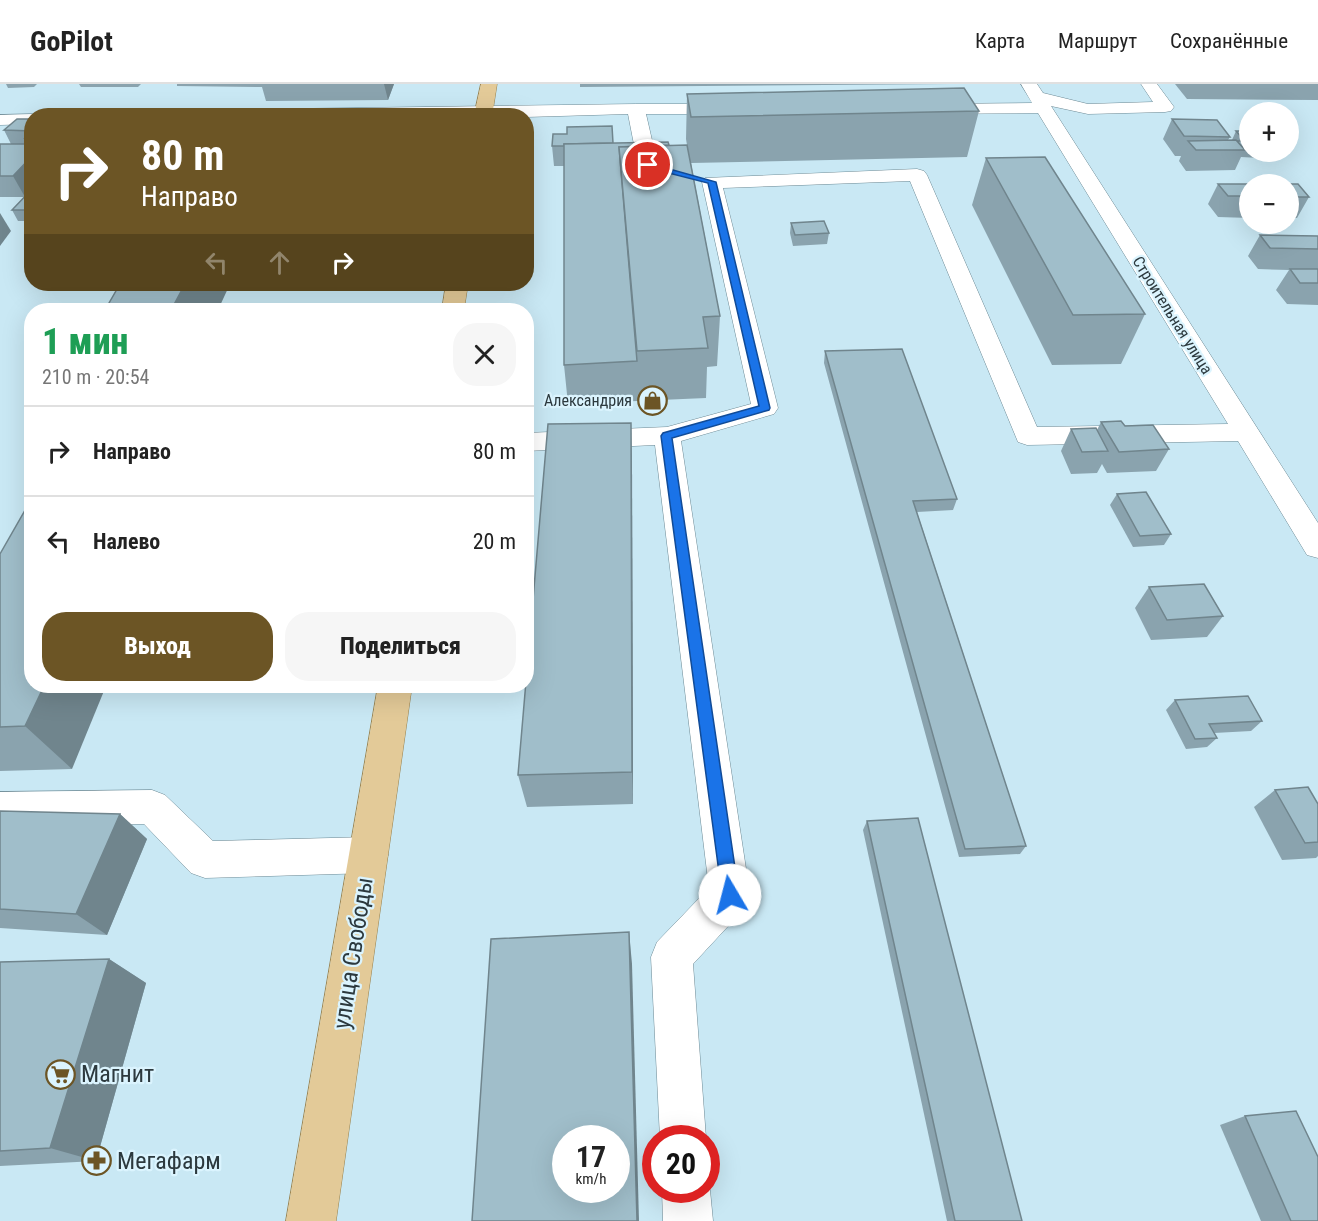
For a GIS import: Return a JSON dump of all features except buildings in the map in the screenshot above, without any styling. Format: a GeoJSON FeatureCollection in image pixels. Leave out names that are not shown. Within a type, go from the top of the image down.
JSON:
{"type":"FeatureCollection","features":[{"type":"Feature","properties":{"kind":"main road"},"geometry":{"type":"LineString","coordinates":[[484,108],[489,84]]}},
{"type":"Feature","properties":{"kind":"main road","name":"улица Свободы"},"geometry":{"type":"LineString","coordinates":[[311,1221],[394,693]]}},
{"type":"Feature","properties":{"kind":"street"},"geometry":{"type":"LineString","coordinates":[[912,109],[1036,96],[1088,109],[1165,107],[1149,84]]}},
{"type":"Feature","properties":{"kind":"street","name":"Строительная улица"},"geometry":{"type":"LineString","coordinates":[[1036,96],[1318,547]]}},
{"type":"Feature","properties":{"kind":"street"},"geometry":{"type":"LineString","coordinates":[[636,109],[648,165],[712,182],[917,175],[1027,436],[1246,432]]}},
{"type":"Feature","properties":{"kind":"street"},"geometry":{"type":"LineString","coordinates":[[534,112],[744,109]]}},
{"type":"Feature","properties":{"kind":"street"},"geometry":{"type":"LineString","coordinates":[[0,120],[24,119]]}},
{"type":"Feature","properties":{"kind":"street"},"geometry":{"type":"LineString","coordinates":[[534,442],[666,436],[765,408],[712,182]]}},
{"type":"Feature","properties":{"kind":"street"},"geometry":{"type":"LineString","coordinates":[[666,436],[730,895],[672,957],[682,1125]]}},
{"type":"Feature","properties":{"kind":"street"},"geometry":{"type":"LineString","coordinates":[[0,809],[152,807],[205,860],[369,855]]}},
{"type":"Feature","properties":{"kind":"street"},"geometry":{"type":"LineString","coordinates":[[687,1203],[688,1221]]}},
{"type":"Feature","properties":{"kind":"place","name":"Александрия"},"geometry":{"type":"Point","coordinates":[653,400]}},
{"type":"Feature","properties":{"kind":"place","name":"Магнит"},"geometry":{"type":"Point","coordinates":[60,1074]}},
{"type":"Feature","properties":{"kind":"place","name":"Мегафарм"},"geometry":{"type":"Point","coordinates":[96,1161]}},
{"type":"Feature","properties":{"kind":"route"},"geometry":{"type":"LineString","coordinates":[[648,165],[712,182],[765,408],[666,436],[730,895]]}}]}
